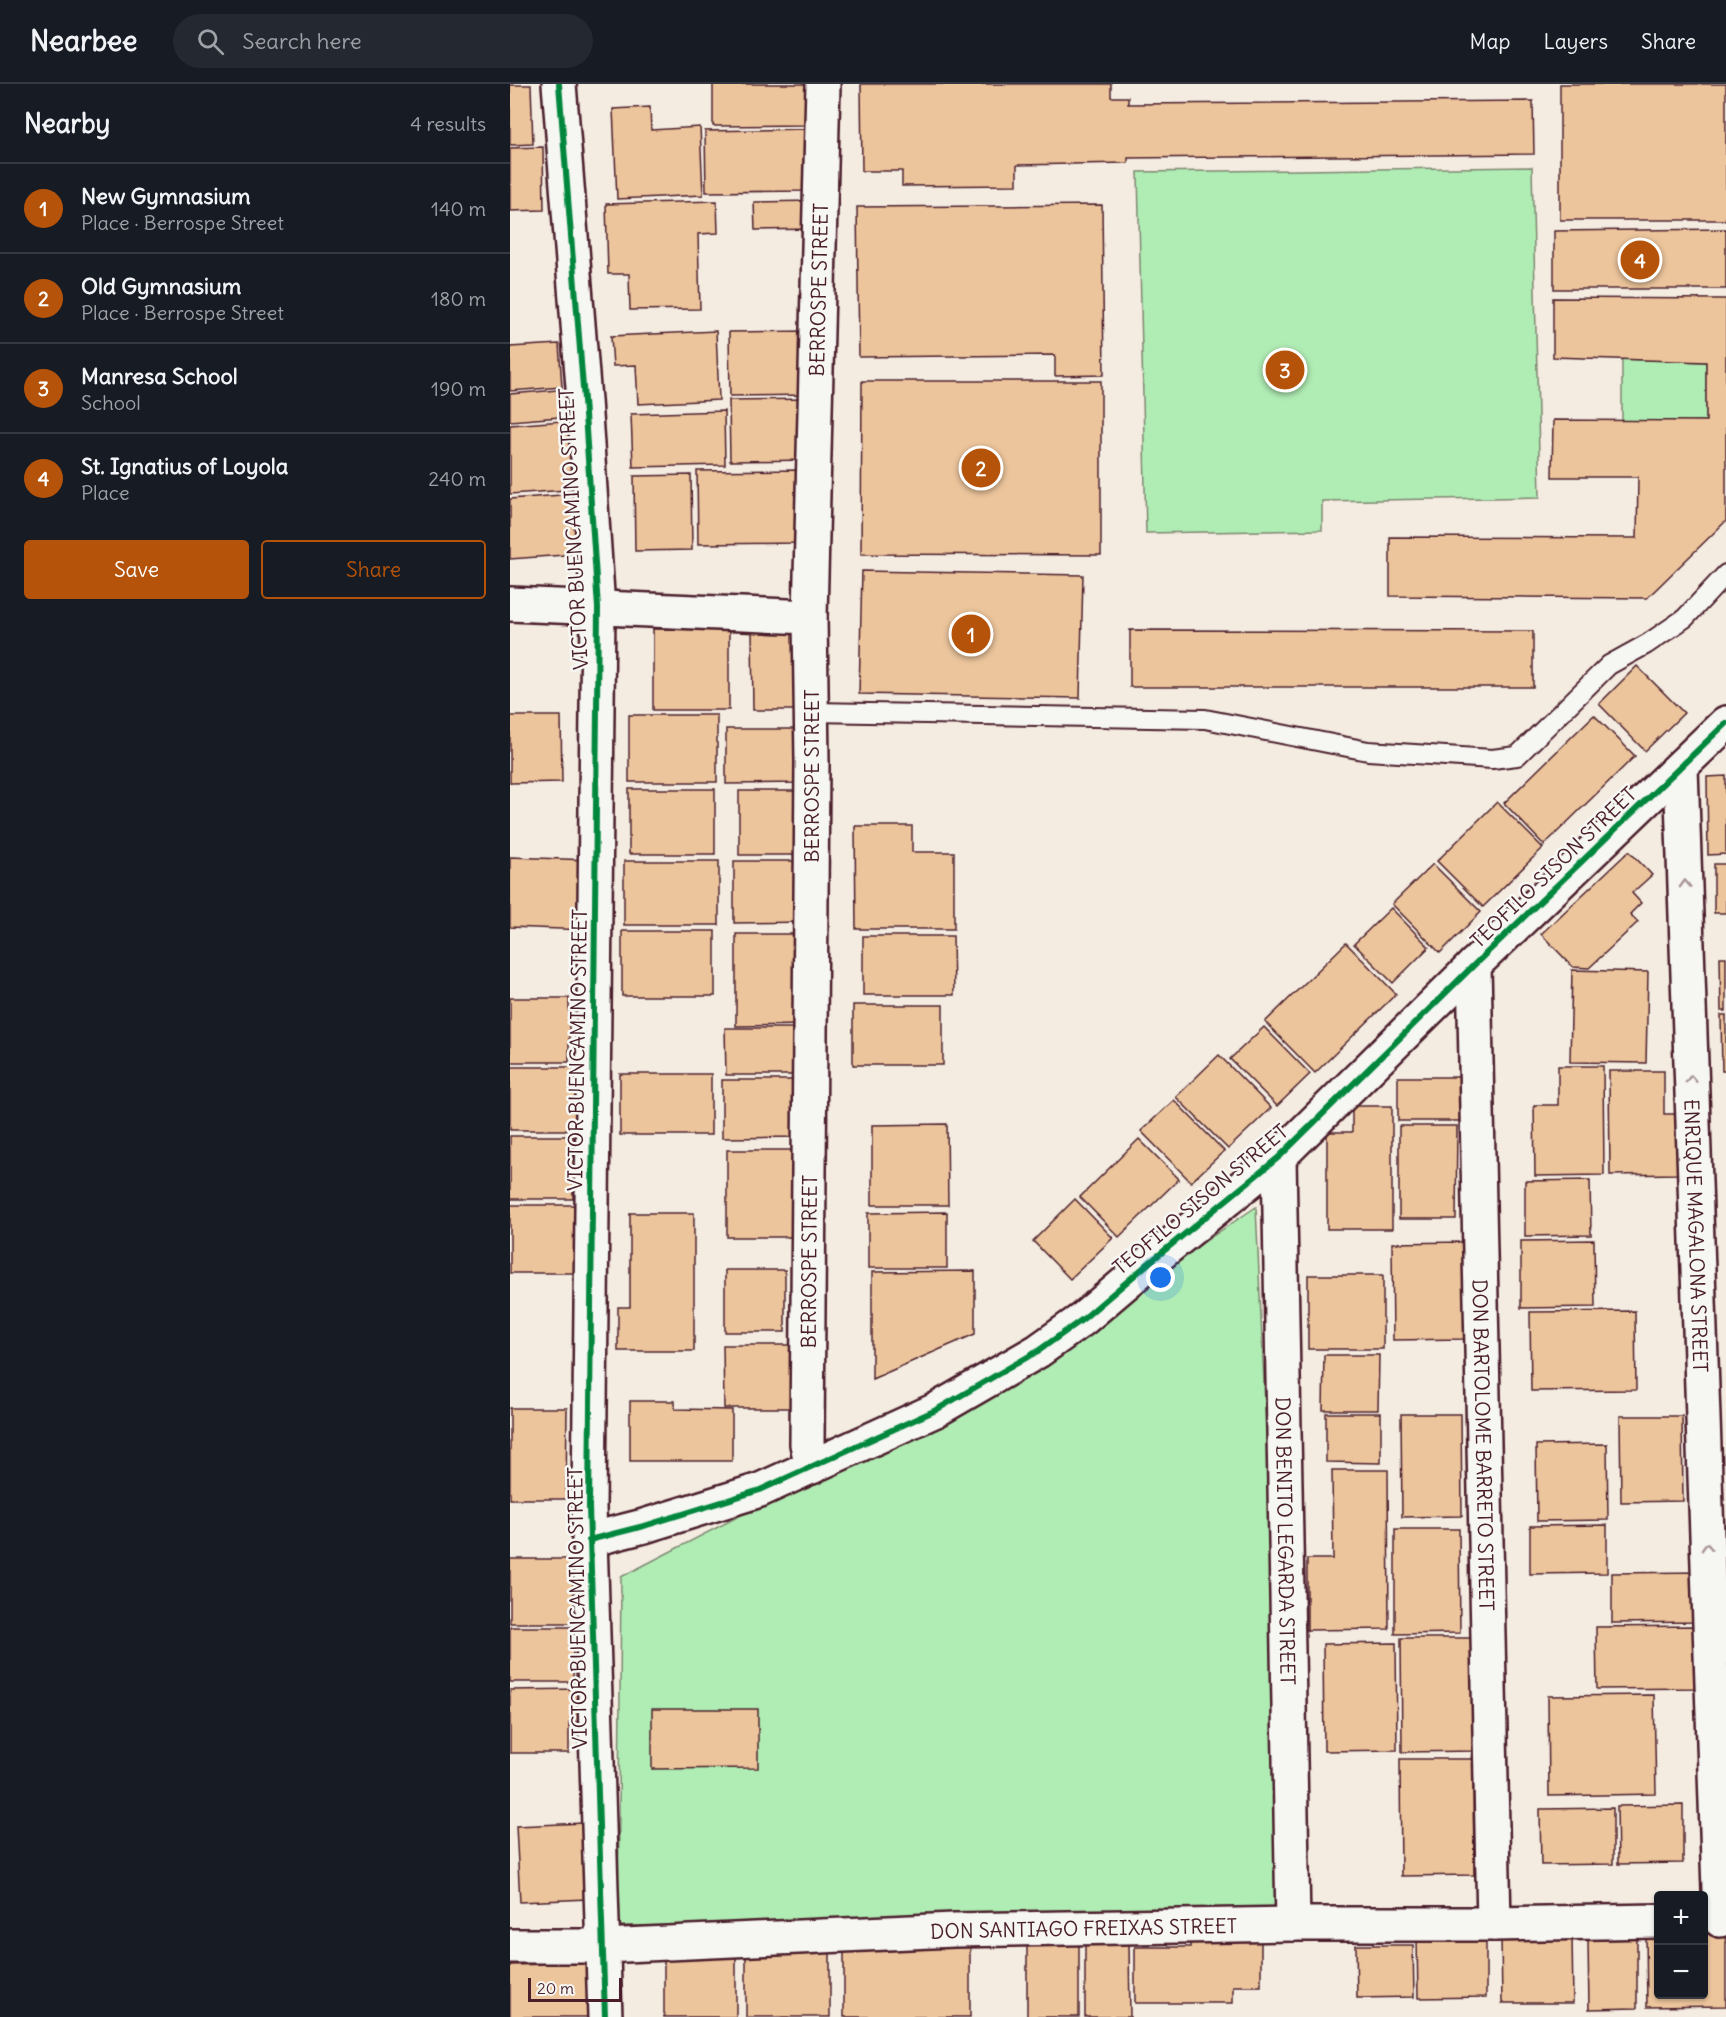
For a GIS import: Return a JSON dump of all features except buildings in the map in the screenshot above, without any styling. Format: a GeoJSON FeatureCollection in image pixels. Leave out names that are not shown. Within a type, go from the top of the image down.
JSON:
{"type":"FeatureCollection","features":[{"type":"Feature","properties":{"kind":"street","name":"VICTOR BUENCAMINO STREET"},"geometry":{"type":"LineString","coordinates":[[559,84],[580,341],[598,608],[589,1540],[605,2017]]}},
{"type":"Feature","properties":{"kind":"street","name":"BERROSPE STREET"},"geometry":{"type":"LineString","coordinates":[[812,1467],[807,1444],[812,712],[810,617],[823,84]]}},
{"type":"Feature","properties":{"kind":"street"},"geometry":{"type":"LineString","coordinates":[[510,604],[810,617]]}},
{"type":"Feature","properties":{"kind":"street","name":"TEOFILO SISON STREET"},"geometry":{"type":"LineString","coordinates":[[589,1540],[644,1526],[760,1490],[812,1467],[936,1410],[1038,1351],[1083,1319],[1279,1157],[1474,965],[1726,723]]}},
{"type":"Feature","properties":{"kind":"street","name":"ENRIQUE MAGALONA STREET"},"geometry":{"type":"LineString","coordinates":[[1681,768],[1716,1920]]}},
{"type":"Feature","properties":{"kind":"street","name":"DON BARTOLOME BARRETO STREET"},"geometry":{"type":"LineString","coordinates":[[1474,965],[1494,1924]]}},
{"type":"Feature","properties":{"kind":"street","name":"DON BENITO LEGARDA STREET"},"geometry":{"type":"LineString","coordinates":[[1279,1157],[1293,1924]]}},
{"type":"Feature","properties":{"kind":"street","name":"DON SANTIAGO FREIXAS STREET"},"geometry":{"type":"LineString","coordinates":[[510,1947],[603,1946],[954,1930],[1654,1921]]}},
{"type":"Feature","properties":{"kind":"lane"},"geometry":{"type":"LineString","coordinates":[[812,712],[1205,719],[1368,752],[1492,759],[1517,756],[1609,665],[1647,644],[1685,618],[1726,574]]}},
{"type":"Feature","properties":{"kind":"green space"},"geometry":{"type":"Polygon","coordinates":[[[1532,167],[1540,497],[1322,501],[1322,530],[1146,533],[1138,172],[1532,167]]]}},
{"type":"Feature","properties":{"kind":"green space"},"geometry":{"type":"Polygon","coordinates":[[[1622,359],[1706,362],[1706,421],[1622,421],[1622,359]]]}},
{"type":"Feature","properties":{"kind":"green space"},"geometry":{"type":"Polygon","coordinates":[[[1256,1207],[1288,1917],[618,1926],[621,1577],[984,1390],[1256,1207]]]}},
{"type":"Feature","properties":{"kind":"cycle path"},"geometry":{"type":"LineString","coordinates":[[559,84],[598,608],[589,1507],[605,2017]]}},
{"type":"Feature","properties":{"kind":"cycle path"},"geometry":{"type":"LineString","coordinates":[[589,1540],[644,1526],[760,1490],[936,1410],[1038,1351],[1083,1319],[1279,1157],[1474,965],[1726,723]]}},
{"type":"Feature","properties":{"kind":"place","name":"St. Ignatius of Loyola"},"geometry":{"type":"Point","coordinates":[1640,260]}},
{"type":"Feature","properties":{"kind":"place","name":"Manresa School"},"geometry":{"type":"Point","coordinates":[1285,370]}},
{"type":"Feature","properties":{"kind":"place","name":"Old Gymnasium"},"geometry":{"type":"Point","coordinates":[981,468]}},
{"type":"Feature","properties":{"kind":"place","name":"New Gymnasium"},"geometry":{"type":"Point","coordinates":[971,634]}}]}
